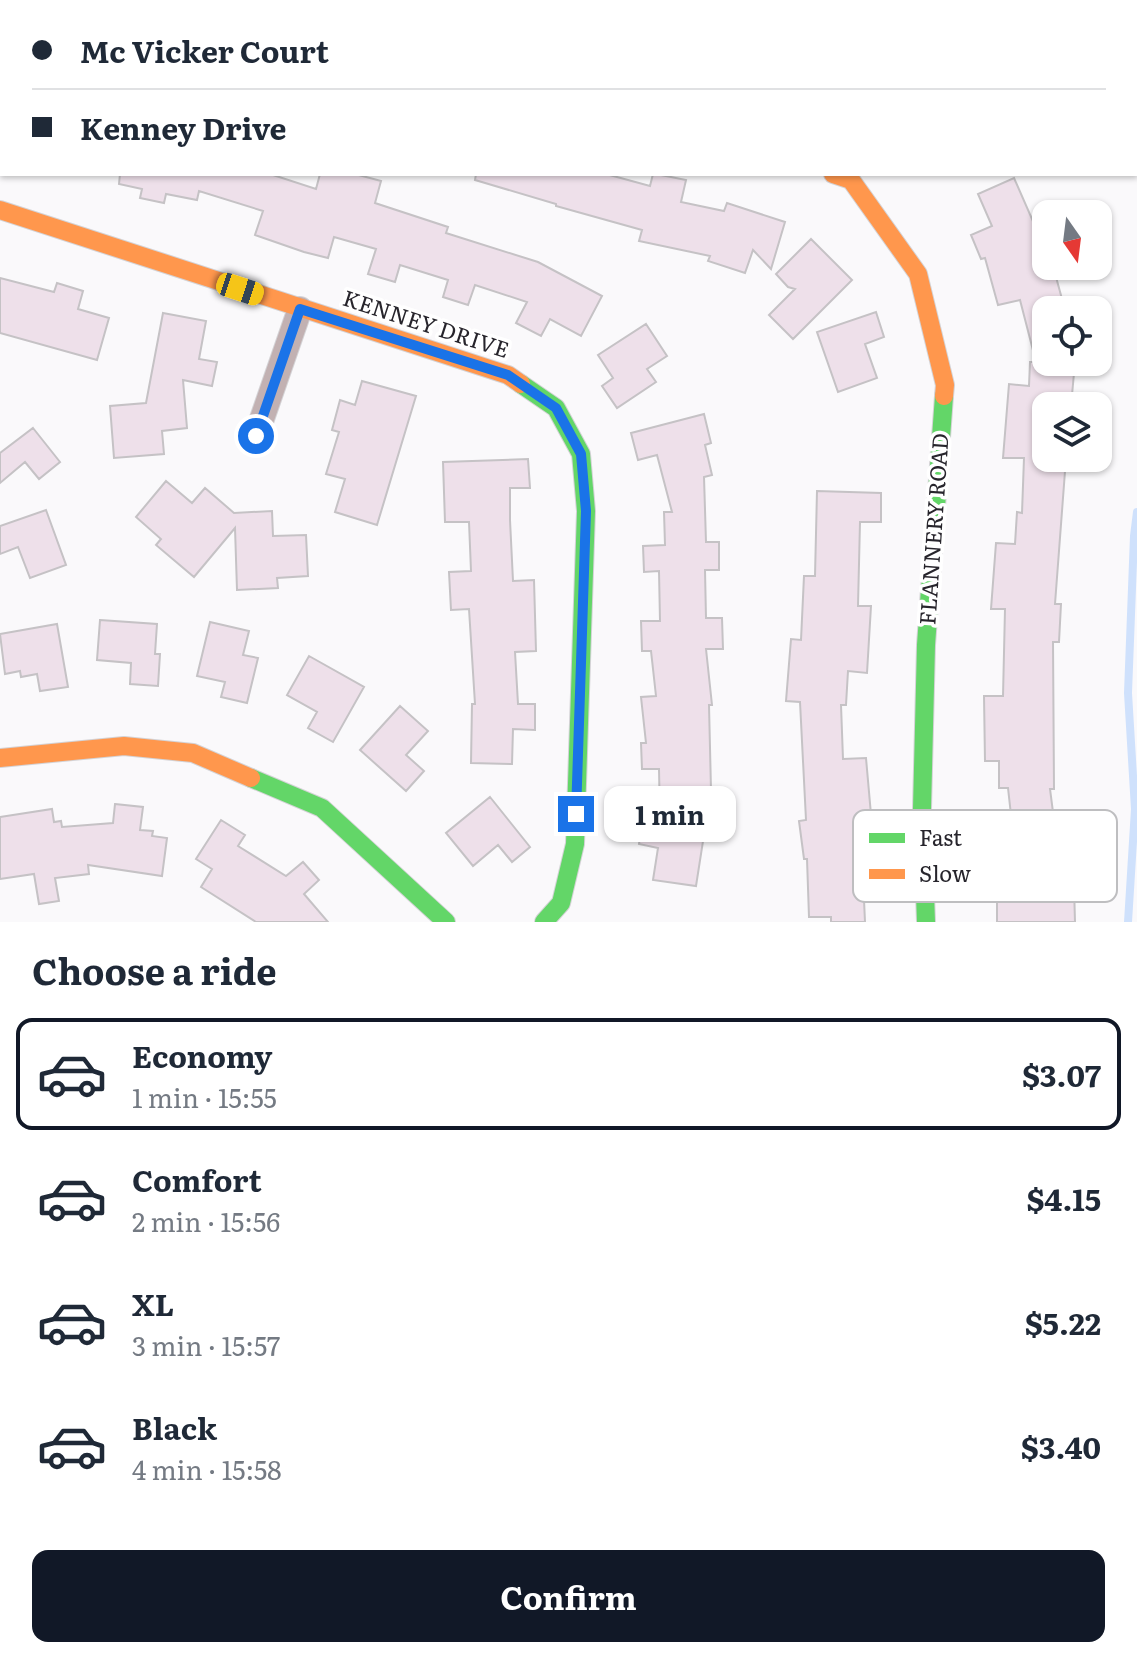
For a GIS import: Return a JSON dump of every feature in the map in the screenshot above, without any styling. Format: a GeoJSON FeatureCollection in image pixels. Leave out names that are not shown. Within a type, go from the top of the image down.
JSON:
{"type":"FeatureCollection","features":[{"type":"Feature","properties":{"kind":"street","name":"FLANNERY ROAD"},"geometry":{"type":"LineString","coordinates":[[839,176],[851,180],[918,274],[945,385],[926,645],[922,810]]}},
{"type":"Feature","properties":{"kind":"street","name":"KENNEY DRIVE"},"geometry":{"type":"LineString","coordinates":[[0,210],[508,375],[556,408],[581,454],[586,511],[575,844],[561,903],[544,922]]}},
{"type":"Feature","properties":{"kind":"street"},"geometry":{"type":"LineString","coordinates":[[256,436],[300,309]]}},
{"type":"Feature","properties":{"kind":"street"},"geometry":{"type":"LineString","coordinates":[[0,758],[124,746],[193,753],[322,808],[446,922]]}},
{"type":"Feature","properties":{"kind":"street","name":"FLANNERY ROAD"},"geometry":{"type":"LineString","coordinates":[[925,902],[926,922]]}},
{"type":"Feature","properties":{"kind":"building"},"geometry":{"type":"Polygon","coordinates":[[[120,176],[276,176],[316,189],[319,176],[362,176],[381,181],[375,203],[448,227],[446,233],[538,262],[602,296],[581,336],[550,319],[541,336],[516,323],[527,302],[475,285],[468,305],[443,297],[448,280],[400,265],[395,282],[368,274],[376,249],[334,237],[328,258],[304,252],[255,235],[263,211],[199,191],[197,200],[166,194],[164,203],[140,198],[142,189],[119,184],[120,176]]]}},
{"type":"Feature","properties":{"kind":"building"},"geometry":{"type":"Polygon","coordinates":[[[476,176],[613,176],[650,186],[652,176],[666,176],[686,180],[681,202],[724,211],[727,203],[785,222],[771,269],[753,250],[745,273],[708,261],[710,256],[639,241],[642,230],[475,180],[476,176]]]}},
{"type":"Feature","properties":{"kind":"building"},"geometry":{"type":"Polygon","coordinates":[[[1014,178],[1032,219],[1032,280],[1057,280],[1061,296],[1032,296],[1032,346],[1020,300],[998,305],[985,258],[981,259],[971,235],[992,226],[978,194],[1014,178]]]}},
{"type":"Feature","properties":{"kind":"building"},"geometry":{"type":"Polygon","coordinates":[[[811,239],[852,280],[793,339],[769,315],[795,289],[788,287],[776,274],[811,239]]]}},
{"type":"Feature","properties":{"kind":"building"},"geometry":{"type":"Polygon","coordinates":[[[0,278],[54,292],[57,283],[83,291],[78,309],[109,318],[97,360],[0,333],[0,278]]]}},
{"type":"Feature","properties":{"kind":"building"},"geometry":{"type":"Polygon","coordinates":[[[876,312],[884,337],[865,344],[877,378],[838,392],[817,332],[876,312]]]}},
{"type":"Feature","properties":{"kind":"building"},"geometry":{"type":"Polygon","coordinates":[[[163,313],[206,321],[199,359],[217,362],[212,386],[183,380],[187,428],[162,431],[164,454],[114,458],[110,406],[146,403],[163,313]]]}},
{"type":"Feature","properties":{"kind":"building"},"geometry":{"type":"Polygon","coordinates":[[[646,324],[667,356],[647,369],[656,382],[617,408],[602,386],[613,378],[598,355],[646,324]]]}},
{"type":"Feature","properties":{"kind":"building"},"geometry":{"type":"Polygon","coordinates":[[[1030,362],[1032,376],[1074,376],[1072,392],[1032,392],[1032,472],[1065,472],[1055,604],[1061,604],[1059,642],[1053,642],[1054,789],[1050,789],[1053,810],[1010,810],[1008,788],[999,788],[999,761],[985,761],[984,696],[1003,696],[1005,609],[991,609],[996,543],[1015,544],[1017,512],[1022,513],[1024,458],[1003,458],[1009,384],[1029,386],[1030,362]]]}},
{"type":"Feature","properties":{"kind":"building"},"geometry":{"type":"Polygon","coordinates":[[[362,381],[416,396],[377,525],[335,512],[345,479],[326,474],[339,432],[332,430],[340,400],[355,405],[362,381]]]}},
{"type":"Feature","properties":{"kind":"building"},"geometry":{"type":"Polygon","coordinates":[[[704,414],[711,443],[705,445],[712,475],[704,477],[706,542],[719,542],[719,570],[705,570],[706,618],[722,618],[723,649],[706,649],[712,705],[709,705],[711,790],[696,886],[653,880],[658,848],[639,844],[643,817],[660,820],[659,769],[642,769],[641,743],[646,743],[641,697],[656,696],[651,651],[642,651],[641,621],[660,621],[659,571],[644,572],[643,546],[665,545],[664,512],[672,512],[657,455],[638,460],[631,433],[704,414]]]}},
{"type":"Feature","properties":{"kind":"building"},"geometry":{"type":"Polygon","coordinates":[[[33,428],[60,462],[39,479],[25,462],[0,483],[0,453],[33,428]]]}},
{"type":"Feature","properties":{"kind":"building"},"geometry":{"type":"Polygon","coordinates":[[[528,459],[530,488],[510,488],[510,520],[513,581],[534,580],[536,651],[515,652],[518,704],[535,704],[535,730],[513,729],[512,764],[471,763],[472,704],[475,704],[469,609],[451,610],[449,572],[471,571],[469,522],[445,522],[443,462],[528,459]]]}},
{"type":"Feature","properties":{"kind":"building"},"geometry":{"type":"Polygon","coordinates":[[[166,481],[192,503],[205,488],[234,513],[272,511],[273,536],[306,535],[308,576],[277,578],[278,588],[237,590],[235,528],[194,577],[156,545],[161,539],[136,517],[166,481]]]}},
{"type":"Feature","properties":{"kind":"building"},"geometry":{"type":"Polygon","coordinates":[[[817,491],[881,493],[881,522],[860,522],[858,606],[871,606],[867,673],[848,671],[846,705],[841,705],[843,759],[866,758],[871,810],[853,810],[853,902],[864,902],[865,922],[831,922],[831,917],[809,917],[807,859],[804,859],[799,821],[806,820],[800,702],[786,701],[791,639],[801,640],[804,576],[815,576],[817,491]]]}},
{"type":"Feature","properties":{"kind":"building"},"geometry":{"type":"Polygon","coordinates":[[[46,510],[66,565],[30,578],[18,547],[0,554],[0,526],[46,510]]]}},
{"type":"Feature","properties":{"kind":"building"},"geometry":{"type":"Polygon","coordinates":[[[100,620],[157,624],[155,654],[160,654],[158,686],[130,684],[131,663],[97,660],[100,620]]]}},
{"type":"Feature","properties":{"kind":"building"},"geometry":{"type":"Polygon","coordinates":[[[210,622],[249,631],[243,655],[258,658],[247,703],[221,697],[225,682],[197,676],[210,622]]]}},
{"type":"Feature","properties":{"kind":"building"},"geometry":{"type":"Polygon","coordinates":[[[57,624],[68,687],[40,691],[37,674],[21,677],[20,671],[5,674],[0,634],[57,624]]]}},
{"type":"Feature","properties":{"kind":"building"},"geometry":{"type":"Polygon","coordinates":[[[309,656],[364,687],[333,742],[308,728],[317,712],[287,695],[309,656]]]}},
{"type":"Feature","properties":{"kind":"building"},"geometry":{"type":"Polygon","coordinates":[[[400,706],[428,731],[406,755],[424,771],[406,791],[360,750],[400,706]]]}},
{"type":"Feature","properties":{"kind":"building"},"geometry":{"type":"Polygon","coordinates":[[[490,797],[530,847],[512,862],[498,845],[473,866],[446,833],[490,797]]]}},
{"type":"Feature","properties":{"kind":"building"},"geometry":{"type":"Polygon","coordinates":[[[115,804],[143,807],[140,830],[153,831],[152,836],[167,838],[162,876],[88,865],[89,874],[55,878],[59,901],[39,904],[34,874],[0,879],[0,817],[52,809],[54,822],[61,821],[62,827],[113,823],[115,804]]]}},
{"type":"Feature","properties":{"kind":"building"},"geometry":{"type":"Polygon","coordinates":[[[221,820],[245,835],[238,846],[286,876],[303,862],[319,880],[304,894],[328,922],[256,922],[201,887],[212,869],[196,859],[221,820]]]}},
{"type":"Feature","properties":{"kind":"building"},"geometry":{"type":"Polygon","coordinates":[[[997,902],[1074,902],[1075,922],[997,922],[997,902]]]}},
{"type":"Feature","properties":{"kind":"waterway"},"geometry":{"type":"LineString","coordinates":[[1128,922],[1135,809],[1128,693],[1137,512]]}},
{"type":"Feature","properties":{"kind":"traffic: fast"},"geometry":{"type":"LineString","coordinates":[[521,384],[556,408],[581,454],[586,511],[575,844],[561,903],[544,922]]}},
{"type":"Feature","properties":{"kind":"traffic: fast"},"geometry":{"type":"LineString","coordinates":[[922,810],[926,645],[944,396]]}},
{"type":"Feature","properties":{"kind":"traffic: fast"},"geometry":{"type":"LineString","coordinates":[[251,778],[322,808],[446,922]]}},
{"type":"Feature","properties":{"kind":"traffic: fast"},"geometry":{"type":"LineString","coordinates":[[925,902],[926,922]]}},
{"type":"Feature","properties":{"kind":"traffic: slow"},"geometry":{"type":"LineString","coordinates":[[839,176],[851,180],[918,274],[945,385],[944,396]]}},
{"type":"Feature","properties":{"kind":"traffic: slow"},"geometry":{"type":"LineString","coordinates":[[0,210],[508,375],[521,384]]}},
{"type":"Feature","properties":{"kind":"traffic: slow"},"geometry":{"type":"LineString","coordinates":[[0,758],[124,746],[193,753],[251,778]]}},
{"type":"Feature","properties":{"kind":"route"},"geometry":{"type":"LineString","coordinates":[[256,436],[300,309],[508,375],[556,408],[581,454],[586,511],[576,814]]}}]}
